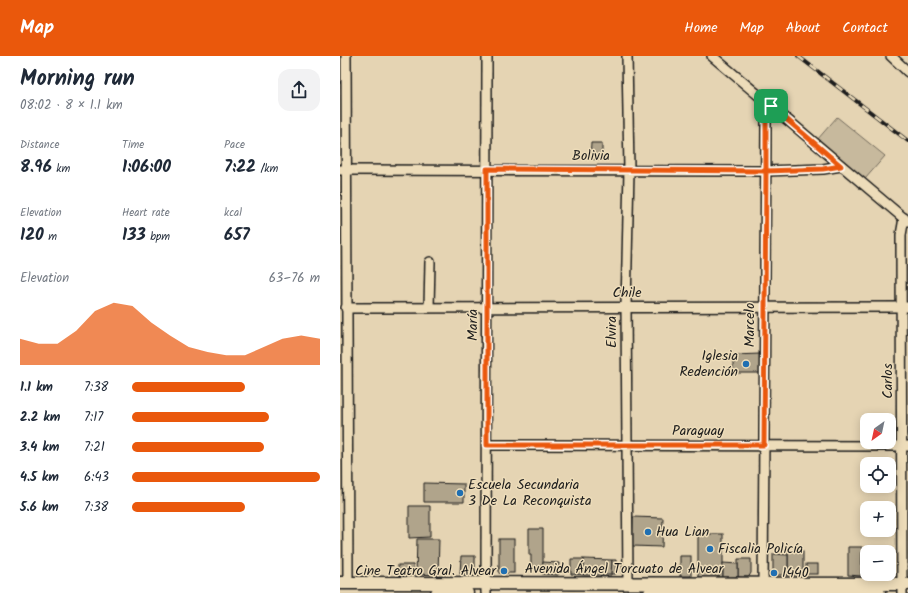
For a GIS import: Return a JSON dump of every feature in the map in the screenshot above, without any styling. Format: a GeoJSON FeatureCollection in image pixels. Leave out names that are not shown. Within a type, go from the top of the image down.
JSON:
{"type":"FeatureCollection","features":[{"type":"Feature","properties":{"kind":"main road","name":"Avenida Ángel Torcuato de Alvear"},"geometry":{"type":"LineString","coordinates":[[344,583],[487,588],[628,584],[879,593]]}},
{"type":"Feature","properties":{"kind":"main road","name":"Avenida Ángel Torcuato de Alvear"},"geometry":{"type":"LineString","coordinates":[[650,593],[763,589],[904,587]]}},
{"type":"Feature","properties":{"kind":"main road"},"geometry":{"type":"LineString","coordinates":[[437,593],[467,593]]}},
{"type":"Feature","properties":{"kind":"street"},"geometry":{"type":"LineString","coordinates":[[344,583],[346,308],[343,170],[346,56]]}},
{"type":"Feature","properties":{"kind":"street","name":"María"},"geometry":{"type":"LineString","coordinates":[[487,56],[487,588]]}},
{"type":"Feature","properties":{"kind":"street","name":"Elvira"},"geometry":{"type":"LineString","coordinates":[[628,56],[629,170],[626,307],[628,584]]}},
{"type":"Feature","properties":{"kind":"street"},"geometry":{"type":"LineString","coordinates":[[712,56],[906,220]]}},
{"type":"Feature","properties":{"kind":"street"},"geometry":{"type":"LineString","coordinates":[[891,56],[908,72]]}},
{"type":"Feature","properties":{"kind":"street","name":"Marcelo"},"geometry":{"type":"LineString","coordinates":[[763,589],[766,122],[771,106]]}},
{"type":"Feature","properties":{"kind":"street","name":"Bolivia"},"geometry":{"type":"LineString","coordinates":[[343,170],[487,169],[766,171],[823,169],[841,166]]}},
{"type":"Feature","properties":{"kind":"street","name":"Carlos"},"geometry":{"type":"LineString","coordinates":[[904,587],[905,307],[901,235],[906,220]]}},
{"type":"Feature","properties":{"kind":"street"},"geometry":{"type":"LineString","coordinates":[[429,307],[430,262]]}},
{"type":"Feature","properties":{"kind":"street","name":"Chile"},"geometry":{"type":"LineString","coordinates":[[346,308],[905,307]]}},
{"type":"Feature","properties":{"kind":"street","name":"Paraguay"},"geometry":{"type":"LineString","coordinates":[[487,445],[627,444],[905,446]]}},
{"type":"Feature","properties":{"kind":"shaded area"},"geometry":{"type":"Polygon","coordinates":[[[837,117],[885,156],[865,179],[817,140],[837,117]]]}},
{"type":"Feature","properties":{"kind":"building"},"geometry":{"type":"Polygon","coordinates":[[[591,143],[602,143],[602,160],[590,159],[591,143]]]}},
{"type":"Feature","properties":{"kind":"building","name":"Iglesia Redención"},"geometry":{"type":"Polygon","coordinates":[[[760,354],[760,373],[733,373],[733,355],[760,354]]]}},
{"type":"Feature","properties":{"kind":"building"},"geometry":{"type":"Polygon","coordinates":[[[424,483],[464,484],[464,502],[424,502],[424,483]]]}},
{"type":"Feature","properties":{"kind":"building"},"geometry":{"type":"Polygon","coordinates":[[[409,506],[430,506],[430,537],[409,538],[409,506]]]}},
{"type":"Feature","properties":{"kind":"building","name":"Hua Lian"},"geometry":{"type":"Polygon","coordinates":[[[633,517],[663,518],[662,547],[632,546],[633,517]]]}},
{"type":"Feature","properties":{"kind":"building"},"geometry":{"type":"Polygon","coordinates":[[[529,529],[543,529],[543,567],[531,566],[531,555],[529,555],[529,529]]]}},
{"type":"Feature","properties":{"kind":"building","name":"Fiscalia Policía"},"geometry":{"type":"Polygon","coordinates":[[[698,534],[723,534],[723,578],[698,578],[698,534]]]}},
{"type":"Feature","properties":{"kind":"building"},"geometry":{"type":"Polygon","coordinates":[[[417,539],[439,539],[438,575],[416,574],[417,539]]]}},
{"type":"Feature","properties":{"kind":"building"},"geometry":{"type":"Polygon","coordinates":[[[499,539],[514,539],[514,573],[499,573],[499,539]]]}},
{"type":"Feature","properties":{"kind":"building"},"geometry":{"type":"Polygon","coordinates":[[[848,547],[860,547],[860,576],[848,575],[848,547]]]}},
{"type":"Feature","properties":{"kind":"building"},"geometry":{"type":"Polygon","coordinates":[[[788,551],[803,551],[803,575],[788,575],[788,551]]]}},
{"type":"Feature","properties":{"kind":"building"},"geometry":{"type":"Polygon","coordinates":[[[773,554],[788,555],[788,575],[773,575],[773,554]]]}},
{"type":"Feature","properties":{"kind":"building"},"geometry":{"type":"Polygon","coordinates":[[[461,556],[475,556],[475,571],[472,574],[460,574],[461,556]]]}},
{"type":"Feature","properties":{"kind":"building"},"geometry":{"type":"Polygon","coordinates":[[[680,556],[691,556],[691,576],[680,576],[680,556]]]}},
{"type":"Feature","properties":{"kind":"building"},"geometry":{"type":"Polygon","coordinates":[[[571,559],[584,559],[584,575],[571,574],[571,559]]]}},
{"type":"Feature","properties":{"kind":"building"},"geometry":{"type":"Polygon","coordinates":[[[584,559],[612,560],[611,575],[584,575],[584,559]]]}},
{"type":"Feature","properties":{"kind":"building"},"geometry":{"type":"Polygon","coordinates":[[[738,559],[751,559],[751,573],[748,578],[738,577],[738,559]]]}},
{"type":"Feature","properties":{"kind":"building"},"geometry":{"type":"Polygon","coordinates":[[[612,560],[616,560],[616,574],[611,574],[612,560]]]}},
{"type":"Feature","properties":{"kind":"building"},"geometry":{"type":"Polygon","coordinates":[[[543,562],[559,563],[558,575],[542,574],[543,562]]]}},
{"type":"Feature","properties":{"kind":"building"},"geometry":{"type":"Polygon","coordinates":[[[723,563],[738,564],[738,577],[723,578],[723,563]]]}},
{"type":"Feature","properties":{"kind":"building"},"geometry":{"type":"Polygon","coordinates":[[[806,564],[818,564],[818,574],[806,574],[806,564]]]}},
{"type":"Feature","properties":{"kind":"building"},"geometry":{"type":"Polygon","coordinates":[[[398,565],[413,565],[413,576],[398,576],[398,565]]]}},
{"type":"Feature","properties":{"kind":"railway"},"geometry":{"type":"LineString","coordinates":[[798,56],[908,141]]}},
{"type":"Feature","properties":{"kind":"place","name":"Iglesia Redención"},"geometry":{"type":"Point","coordinates":[746,364]}},
{"type":"Feature","properties":{"kind":"place","name":"Escuela Secundaria 3 De La Reconquista"},"geometry":{"type":"Point","coordinates":[460,493]}},
{"type":"Feature","properties":{"kind":"place","name":"Hua Lian"},"geometry":{"type":"Point","coordinates":[648,532]}},
{"type":"Feature","properties":{"kind":"place","name":"Fiscalia Policía"},"geometry":{"type":"Point","coordinates":[710,549]}},
{"type":"Feature","properties":{"kind":"place","name":"Cine Teatro Gral. Alvear"},"geometry":{"type":"Point","coordinates":[504,571]}},
{"type":"Feature","properties":{"kind":"place","name":"1440"},"geometry":{"type":"Point","coordinates":[774,573]}},
{"type":"Feature","properties":{"kind":"route"},"geometry":{"type":"LineString","coordinates":[[771,106],[766,122],[766,171],[487,169],[487,445],[764,445],[766,171],[823,169],[841,166],[771,106]]}}]}
